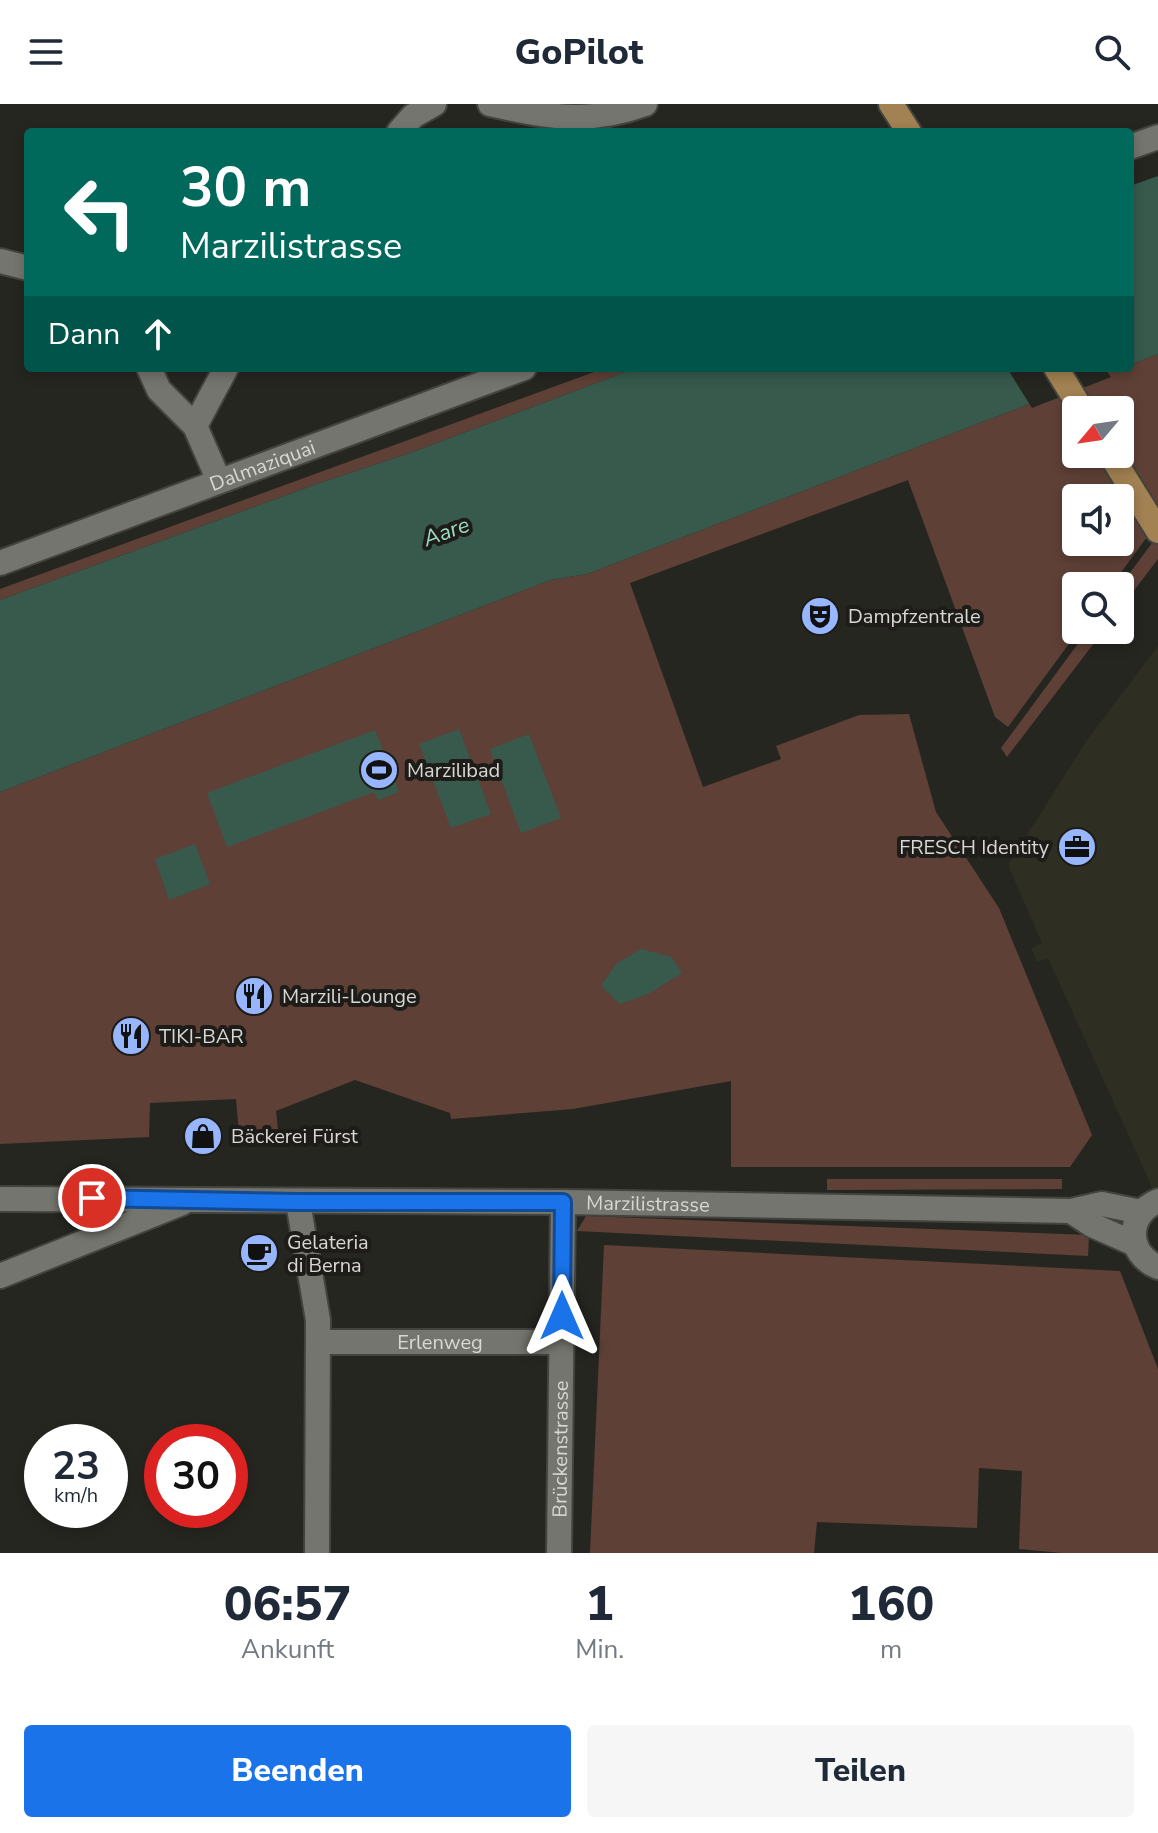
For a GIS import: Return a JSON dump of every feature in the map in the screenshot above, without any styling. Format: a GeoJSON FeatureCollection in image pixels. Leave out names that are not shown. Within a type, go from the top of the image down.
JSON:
{"type":"FeatureCollection","features":[{"type":"Feature","properties":{"kind":"main road"},"geometry":{"type":"LineString","coordinates":[[891,104],[906,128]]}},
{"type":"Feature","properties":{"kind":"main road"},"geometry":{"type":"LineString","coordinates":[[1058,372],[1073,396]]}},
{"type":"Feature","properties":{"kind":"main road"},"geometry":{"type":"LineString","coordinates":[[1119,468],[1158,531]]}},
{"type":"Feature","properties":{"kind":"street"},"geometry":{"type":"LineString","coordinates":[[402,128],[413,116],[434,104]]}},
{"type":"Feature","properties":{"kind":"street"},"geometry":{"type":"LineString","coordinates":[[490,104],[574,119],[614,114],[645,104]]}},
{"type":"Feature","properties":{"kind":"street"},"geometry":{"type":"LineString","coordinates":[[1134,146],[1158,137]]}},
{"type":"Feature","properties":{"kind":"street"},"geometry":{"type":"LineString","coordinates":[[0,261],[24,267]]}},
{"type":"Feature","properties":{"kind":"street"},"geometry":{"type":"LineString","coordinates":[[151,372],[159,390],[195,426],[219,481]]}},
{"type":"Feature","properties":{"kind":"street"},"geometry":{"type":"LineString","coordinates":[[195,426],[224,372]]}},
{"type":"Feature","properties":{"kind":"street","name":"Dalmaziquai"},"geometry":{"type":"LineString","coordinates":[[0,563],[513,372]]}},
{"type":"Feature","properties":{"kind":"street"},"geometry":{"type":"LineString","coordinates":[[0,1199],[192,1199]]}},
{"type":"Feature","properties":{"kind":"street","name":"Marzilistrasse"},"geometry":{"type":"LineString","coordinates":[[0,1276],[192,1199],[1071,1211],[1093,1204],[1150,1207]]}},
{"type":"Feature","properties":{"kind":"street"},"geometry":{"type":"LineString","coordinates":[[298,1202],[318,1320],[317,1553]]}},
{"type":"Feature","properties":{"kind":"street","name":"Brückenstrasse"},"geometry":{"type":"LineString","coordinates":[[559,1553],[563,1202]]}},
{"type":"Feature","properties":{"kind":"street"},"geometry":{"type":"LineString","coordinates":[[1150,1207],[1133,1229],[1139,1253],[1157,1268]]}},
{"type":"Feature","properties":{"kind":"street","name":"Marzilistrasse"},"geometry":{"type":"LineString","coordinates":[[1071,1211],[1092,1225],[1135,1244]]}},
{"type":"Feature","properties":{"kind":"street","name":"Erlenweg"},"geometry":{"type":"LineString","coordinates":[[318,1342],[561,1342]]}},
{"type":"Feature","properties":{"kind":"shaded area","name":"Marzilibad"},"geometry":{"type":"Polygon","coordinates":[[[1158,354],[1158,522],[1134,555],[1134,484],[1062,484],[1062,556],[1133,556],[1121,572],[1062,572],[1062,644],[1069,644],[1008,727],[995,717],[908,480],[630,583],[703,787],[781,759],[776,746],[859,715],[909,714],[936,812],[999,908],[1092,1135],[1070,1167],[731,1167],[731,1081],[573,1109],[451,1119],[450,1113],[355,1080],[276,1111],[278,1130],[239,1133],[236,1099],[150,1103],[149,1137],[0,1144],[0,792],[551,580],[587,574],[1113,372],[1134,372],[1134,363],[1158,354]]]}},
{"type":"Feature","properties":{"kind":"shaded area"},"geometry":{"type":"Polygon","coordinates":[[[594,372],[625,372],[0,600],[0,589],[594,372]]]}},
{"type":"Feature","properties":{"kind":"shaded area"},"geometry":{"type":"Polygon","coordinates":[[[1158,535],[1158,559],[1134,591],[1134,572],[1130,572],[1158,535]]]}},
{"type":"Feature","properties":{"kind":"shaded area"},"geometry":{"type":"Polygon","coordinates":[[[1078,644],[1093,644],[1007,757],[1001,748],[1078,644]]]}},
{"type":"Feature","properties":{"kind":"shaded area"},"geometry":{"type":"Polygon","coordinates":[[[1158,646],[1158,1207],[1148,1178],[1048,958],[1037,962],[1031,948],[1042,943],[1008,865],[1087,740],[1158,646]]]}},
{"type":"Feature","properties":{"kind":"shaded area"},"geometry":{"type":"Polygon","coordinates":[[[827,1179],[1062,1179],[1062,1189],[827,1190],[827,1179]]]}},
{"type":"Feature","properties":{"kind":"shaded area"},"geometry":{"type":"Polygon","coordinates":[[[586,1216],[1089,1235],[1088,1256],[577,1231],[586,1216]]]}},
{"type":"Feature","properties":{"kind":"shaded area"},"geometry":{"type":"Polygon","coordinates":[[[604,1245],[1120,1271],[1158,1369],[1158,1553],[1062,1553],[1019,1549],[1022,1471],[979,1468],[977,1528],[817,1522],[814,1553],[590,1553],[604,1245]]]}},
{"type":"Feature","properties":{"kind":"water"},"geometry":{"type":"Polygon","coordinates":[[[1158,176],[1158,354],[1134,363],[1134,185],[1158,176]]]}},
{"type":"Feature","properties":{"kind":"water","name":"Aare"},"geometry":{"type":"Polygon","coordinates":[[[625,372],[1113,372],[587,574],[551,580],[0,792],[0,600],[625,372]]]}},
{"type":"Feature","properties":{"kind":"water"},"geometry":{"type":"Polygon","coordinates":[[[459,729],[491,814],[451,828],[419,744],[459,729]]]}},
{"type":"Feature","properties":{"kind":"water"},"geometry":{"type":"Polygon","coordinates":[[[375,730],[399,792],[378,800],[374,792],[227,847],[207,793],[375,730]]]}},
{"type":"Feature","properties":{"kind":"water"},"geometry":{"type":"Polygon","coordinates":[[[529,734],[561,818],[521,833],[490,749],[529,734]]]}},
{"type":"Feature","properties":{"kind":"water"},"geometry":{"type":"Polygon","coordinates":[[[195,844],[210,884],[169,900],[155,859],[195,844]]]}},
{"type":"Feature","properties":{"kind":"water"},"geometry":{"type":"Polygon","coordinates":[[[641,949],[671,957],[682,973],[648,994],[620,1004],[601,986],[616,964],[641,949]]]}},
{"type":"Feature","properties":{"kind":"pier"},"geometry":{"type":"Polygon","coordinates":[[[1010,372],[1108,372],[1111,377],[1032,408],[1010,372]]]}},
{"type":"Feature","properties":{"kind":"place","name":"Dampfzentrale"},"geometry":{"type":"Point","coordinates":[820,616]}},
{"type":"Feature","properties":{"kind":"place","name":"Marzilibad"},"geometry":{"type":"Point","coordinates":[379,770]}},
{"type":"Feature","properties":{"kind":"place","name":"FRESCH Identity"},"geometry":{"type":"Point","coordinates":[1077,847]}},
{"type":"Feature","properties":{"kind":"place","name":"Marzili-Lounge"},"geometry":{"type":"Point","coordinates":[254,996]}},
{"type":"Feature","properties":{"kind":"place","name":"TIKI-BAR"},"geometry":{"type":"Point","coordinates":[131,1036]}},
{"type":"Feature","properties":{"kind":"place","name":"Bäckerei Fürst"},"geometry":{"type":"Point","coordinates":[203,1136]}},
{"type":"Feature","properties":{"kind":"place","name":"Gelateria di Berna"},"geometry":{"type":"Point","coordinates":[259,1253]}},
{"type":"Feature","properties":{"kind":"route"},"geometry":{"type":"LineString","coordinates":[[92,1198],[563,1202],[562,1316]]}}]}
